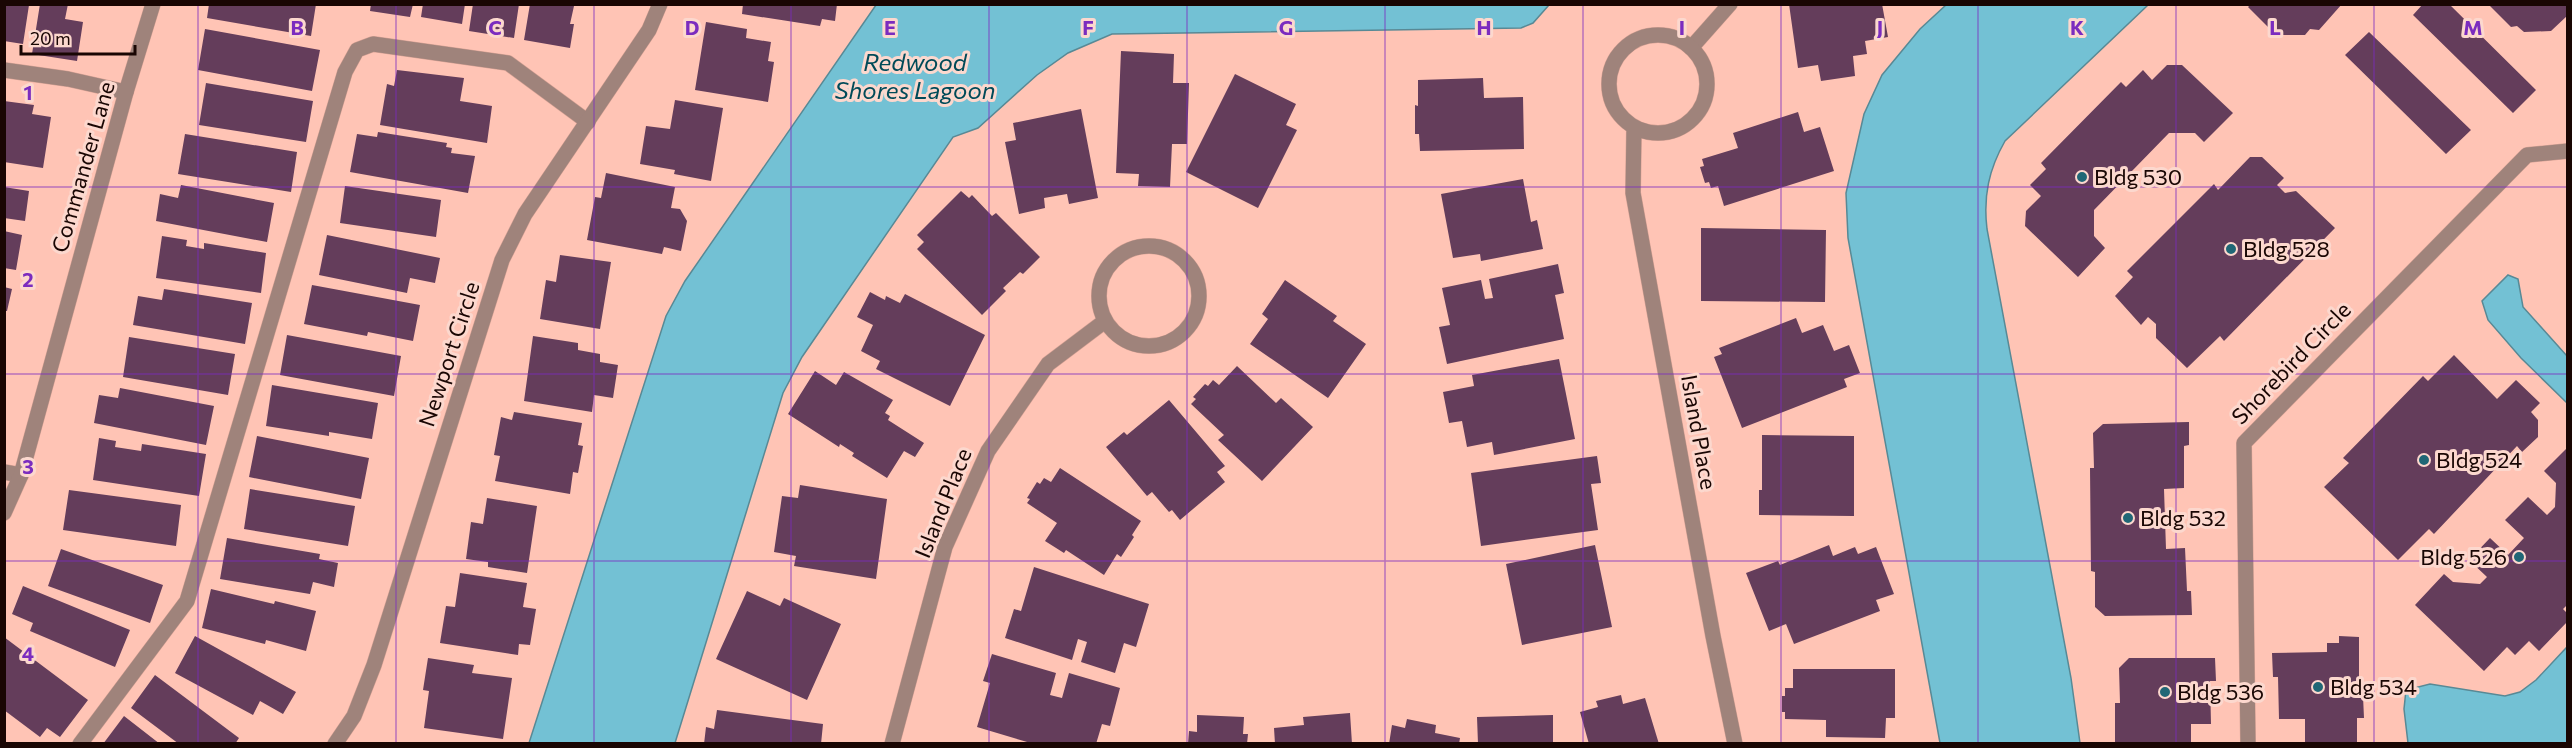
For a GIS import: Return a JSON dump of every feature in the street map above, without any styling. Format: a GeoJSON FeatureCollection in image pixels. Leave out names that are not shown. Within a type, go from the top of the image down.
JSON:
{"type":"FeatureCollection","features":[{"type":"Feature","properties":{"kind":"street","name":"Commander Lane"},"geometry":{"type":"LineString","coordinates":[[4,513],[21,475],[126,92],[153,4]]}},
{"type":"Feature","properties":{"kind":"street","name":"Newport Circle"},"geometry":{"type":"LineString","coordinates":[[335,744],[354,716],[375,665],[502,260],[525,214],[649,30],[660,4]]}},
{"type":"Feature","properties":{"kind":"street"},"geometry":{"type":"LineString","coordinates":[[1691,48],[1730,4]]}},
{"type":"Feature","properties":{"kind":"street"},"geometry":{"type":"LineString","coordinates":[[1661,35],[1677,39],[1691,48],[1701,61],[1707,76],[1702,106],[1692,119],[1680,128],[1665,132],[1648,132],[1634,126],[1622,116],[1613,102],[1609,86],[1611,70],[1619,55],[1630,44],[1645,37],[1661,35]]}},
{"type":"Feature","properties":{"kind":"street"},"geometry":{"type":"LineString","coordinates":[[80,744],[187,601],[345,72],[357,50],[365,45],[390,45],[508,63],[588,122]]}},
{"type":"Feature","properties":{"kind":"street"},"geometry":{"type":"LineString","coordinates":[[4,70],[68,79],[126,92]]}},
{"type":"Feature","properties":{"kind":"street","name":"Island Place"},"geometry":{"type":"LineString","coordinates":[[1634,126],[1633,193],[1713,636],[1735,744]]}},
{"type":"Feature","properties":{"kind":"street","name":"Shorebird Circle"},"geometry":{"type":"LineString","coordinates":[[2248,744],[2244,443],[2527,155],[2568,151]]}},
{"type":"Feature","properties":{"kind":"street"},"geometry":{"type":"LineString","coordinates":[[1154,246],[1182,259],[1193,273],[1198,289],[1198,306],[1191,322],[1180,335],[1165,343],[1148,346],[1131,343],[1116,334],[1105,321],[1100,306],[1099,290],[1103,275],[1112,262],[1124,252],[1138,247],[1154,246]]}},
{"type":"Feature","properties":{"kind":"street","name":"Island Place"},"geometry":{"type":"LineString","coordinates":[[892,744],[945,547],[988,450],[1048,364],[1105,321]]}},
{"type":"Feature","properties":{"kind":"street"},"geometry":{"type":"LineString","coordinates":[[4,472],[21,475]]}},
{"type":"Feature","properties":{"kind":"water","name":"Redwood Shores Lagoon"},"geometry":{"type":"Polygon","coordinates":[[[876,5],[1549,5],[1533,23],[1521,28],[1112,34],[1068,53],[1037,75],[978,128],[953,137],[802,357],[783,393],[675,743],[529,743],[666,316],[685,281],[876,5]]]}},
{"type":"Feature","properties":{"kind":"water"},"geometry":{"type":"Polygon","coordinates":[[[1946,5],[2148,5],[2005,141],[1988,183],[1987,229],[2071,678],[2080,743],[1940,743],[1848,238],[1846,193],[1864,114],[1882,75],[1920,29],[1946,5]]]}},
{"type":"Feature","properties":{"kind":"water"},"geometry":{"type":"Polygon","coordinates":[[[2508,275],[2518,279],[2523,307],[2567,356],[2567,403],[2521,358],[2488,320],[2482,301],[2508,275]]]}},
{"type":"Feature","properties":{"kind":"water"},"geometry":{"type":"Polygon","coordinates":[[[2567,647],[2567,743],[2408,743],[2404,709],[2406,690],[2430,684],[2505,696],[2520,692],[2536,680],[2567,647]]]}},
{"type":"Feature","properties":{"kind":"building"},"geometry":{"type":"Polygon","coordinates":[[[4,4],[29,5],[23,44],[4,41],[4,4]]]}},
{"type":"Feature","properties":{"kind":"building"},"geometry":{"type":"Polygon","coordinates":[[[40,4],[68,4],[65,19],[83,22],[77,61],[32,54],[40,4]]]}},
{"type":"Feature","properties":{"kind":"building"},"geometry":{"type":"Polygon","coordinates":[[[209,4],[316,4],[311,36],[207,18],[209,4]]]}},
{"type":"Feature","properties":{"kind":"building"},"geometry":{"type":"Polygon","coordinates":[[[371,4],[413,4],[410,17],[370,11],[371,4]]]}},
{"type":"Feature","properties":{"kind":"building"},"geometry":{"type":"Polygon","coordinates":[[[423,4],[465,4],[462,24],[421,17],[423,4]]]}},
{"type":"Feature","properties":{"kind":"building"},"geometry":{"type":"Polygon","coordinates":[[[473,4],[519,4],[514,38],[469,31],[473,4]]]}},
{"type":"Feature","properties":{"kind":"building"},"geometry":{"type":"Polygon","coordinates":[[[530,4],[574,6],[570,24],[574,24],[570,48],[524,40],[530,4]]]}},
{"type":"Feature","properties":{"kind":"building"},"geometry":{"type":"Polygon","coordinates":[[[743,4],[837,4],[835,21],[822,19],[820,26],[742,14],[743,4]]]}},
{"type":"Feature","properties":{"kind":"building"},"geometry":{"type":"Polygon","coordinates":[[[1789,4],[1882,4],[1888,37],[1865,41],[1867,54],[1853,56],[1855,76],[1821,81],[1818,65],[1798,68],[1789,4]]]}},
{"type":"Feature","properties":{"kind":"building"},"geometry":{"type":"Polygon","coordinates":[[[2251,4],[2342,4],[2319,30],[2310,29],[2305,35],[2276,35],[2248,7],[2251,4]]]}},
{"type":"Feature","properties":{"kind":"building"},"geometry":{"type":"Polygon","coordinates":[[[2423,4],[2449,4],[2536,90],[2513,113],[2413,15],[2423,4]]]}},
{"type":"Feature","properties":{"kind":"building"},"geometry":{"type":"Polygon","coordinates":[[[2488,4],[2568,4],[2568,15],[2551,31],[2524,32],[2517,26],[2511,27],[2488,4]]]}},
{"type":"Feature","properties":{"kind":"building"},"geometry":{"type":"Polygon","coordinates":[[[706,22],[747,29],[746,38],[771,42],[768,61],[774,62],[768,102],[695,90],[706,22]]]}},
{"type":"Feature","properties":{"kind":"building"},"geometry":{"type":"Polygon","coordinates":[[[205,29],[320,50],[312,91],[198,70],[205,29]]]}},
{"type":"Feature","properties":{"kind":"building"},"geometry":{"type":"Polygon","coordinates":[[[2369,32],[2471,130],[2446,154],[2345,55],[2369,32]]]}},
{"type":"Feature","properties":{"kind":"building"},"geometry":{"type":"Polygon","coordinates":[[[1121,51],[1174,54],[1173,83],[1189,83],[1187,144],[1172,144],[1170,187],[1138,186],[1139,174],[1116,173],[1121,51]]]}},
{"type":"Feature","properties":{"kind":"building","name":"Bldg 530"},"geometry":{"type":"Polygon","coordinates":[[[2167,65],[2182,65],[2233,113],[2204,142],[2195,133],[2169,133],[2094,210],[2094,236],[2105,248],[2078,277],[2025,226],[2026,211],[2041,196],[2030,185],[2046,169],[2041,163],[2121,82],[2126,87],[2143,70],[2152,80],[2167,65]]]}},
{"type":"Feature","properties":{"kind":"building"},"geometry":{"type":"Polygon","coordinates":[[[397,70],[464,78],[460,101],[492,106],[487,143],[380,125],[387,84],[394,86],[397,70]]]}},
{"type":"Feature","properties":{"kind":"building"},"geometry":{"type":"Polygon","coordinates":[[[1235,74],[1296,104],[1286,125],[1297,130],[1258,208],[1186,172],[1235,74]]]}},
{"type":"Feature","properties":{"kind":"building"},"geometry":{"type":"Polygon","coordinates":[[[1483,78],[1484,98],[1523,97],[1524,149],[1420,151],[1419,134],[1415,134],[1418,80],[1483,78]]]}},
{"type":"Feature","properties":{"kind":"building"},"geometry":{"type":"Polygon","coordinates":[[[206,83],[313,101],[306,142],[199,125],[206,83]]]}},
{"type":"Feature","properties":{"kind":"building"},"geometry":{"type":"Polygon","coordinates":[[[675,100],[723,108],[711,181],[674,174],[675,170],[640,164],[646,126],[670,129],[675,100]]]}},
{"type":"Feature","properties":{"kind":"building"},"geometry":{"type":"Polygon","coordinates":[[[4,101],[34,105],[32,114],[51,117],[43,168],[4,162],[4,101]]]}},
{"type":"Feature","properties":{"kind":"building"},"geometry":{"type":"Polygon","coordinates":[[[1081,109],[1098,198],[1069,204],[1067,194],[1044,198],[1045,208],[1019,214],[1005,142],[1016,140],[1013,123],[1081,109]]]}},
{"type":"Feature","properties":{"kind":"building"},"geometry":{"type":"Polygon","coordinates":[[[1798,112],[1804,132],[1820,127],[1834,171],[1724,206],[1718,186],[1711,188],[1709,182],[1705,183],[1700,167],[1704,166],[1702,159],[1738,148],[1733,133],[1798,112]]]}},
{"type":"Feature","properties":{"kind":"building"},"geometry":{"type":"Polygon","coordinates":[[[378,132],[447,143],[446,147],[452,148],[451,153],[475,156],[468,193],[350,172],[357,134],[377,137],[378,132]]]}},
{"type":"Feature","properties":{"kind":"building"},"geometry":{"type":"Polygon","coordinates":[[[185,134],[297,152],[291,192],[178,174],[185,134]]]}},
{"type":"Feature","properties":{"kind":"building","name":"Bldg 528"},"geometry":{"type":"Polygon","coordinates":[[[2250,157],[2262,157],[2284,178],[2277,185],[2285,193],[2296,191],[2335,228],[2224,341],[2220,336],[2187,368],[2156,338],[2156,324],[2148,317],[2141,325],[2115,296],[2133,277],[2127,271],[2214,184],[2218,190],[2250,157]]]}},
{"type":"Feature","properties":{"kind":"building"},"geometry":{"type":"Polygon","coordinates":[[[606,173],[675,187],[671,208],[680,209],[687,221],[681,251],[664,247],[662,254],[587,240],[595,197],[601,198],[606,173]]]}},
{"type":"Feature","properties":{"kind":"building"},"geometry":{"type":"Polygon","coordinates":[[[1523,179],[1531,222],[1537,220],[1543,249],[1481,261],[1480,254],[1453,258],[1441,194],[1523,179]]]}},
{"type":"Feature","properties":{"kind":"building"},"geometry":{"type":"Polygon","coordinates":[[[181,185],[274,203],[267,242],[156,221],[160,194],[178,198],[181,185]]]}},
{"type":"Feature","properties":{"kind":"building"},"geometry":{"type":"Polygon","coordinates":[[[345,186],[441,200],[436,237],[340,223],[345,186]]]}},
{"type":"Feature","properties":{"kind":"building"},"geometry":{"type":"Polygon","coordinates":[[[4,187],[29,191],[25,221],[4,218],[4,187]]]}},
{"type":"Feature","properties":{"kind":"building"},"geometry":{"type":"Polygon","coordinates":[[[961,191],[969,198],[972,195],[992,216],[996,213],[1040,257],[1023,274],[1020,272],[1003,288],[1006,291],[982,315],[917,249],[924,242],[917,235],[961,191]]]}},
{"type":"Feature","properties":{"kind":"building"},"geometry":{"type":"Polygon","coordinates":[[[1701,228],[1826,230],[1825,302],[1701,301],[1701,228]]]}},
{"type":"Feature","properties":{"kind":"building"},"geometry":{"type":"Polygon","coordinates":[[[4,231],[22,235],[16,270],[4,268],[4,231]]]}},
{"type":"Feature","properties":{"kind":"building"},"geometry":{"type":"Polygon","coordinates":[[[327,235],[440,258],[435,283],[410,278],[407,293],[319,275],[327,235]]]}},
{"type":"Feature","properties":{"kind":"building"},"geometry":{"type":"Polygon","coordinates":[[[162,236],[187,240],[186,246],[204,249],[204,243],[266,253],[261,293],[156,278],[162,236]]]}},
{"type":"Feature","properties":{"kind":"building"},"geometry":{"type":"Polygon","coordinates":[[[560,255],[611,262],[600,329],[540,319],[546,280],[556,282],[560,255]]]}},
{"type":"Feature","properties":{"kind":"building"},"geometry":{"type":"Polygon","coordinates":[[[1558,264],[1564,293],[1555,295],[1564,339],[1447,364],[1439,327],[1450,325],[1442,288],[1481,280],[1485,299],[1493,298],[1489,279],[1558,264]]]}},
{"type":"Feature","properties":{"kind":"building"},"geometry":{"type":"Polygon","coordinates":[[[1285,280],[1337,316],[1333,321],[1366,344],[1328,398],[1250,344],[1268,319],[1262,314],[1285,280]]]}},
{"type":"Feature","properties":{"kind":"building"},"geometry":{"type":"Polygon","coordinates":[[[312,285],[420,305],[413,341],[368,332],[367,336],[304,324],[312,285]]]}},
{"type":"Feature","properties":{"kind":"building"},"geometry":{"type":"Polygon","coordinates":[[[4,287],[12,289],[7,311],[4,311],[4,287]]]}},
{"type":"Feature","properties":{"kind":"building"},"geometry":{"type":"Polygon","coordinates":[[[164,289],[252,303],[245,344],[133,325],[138,296],[162,300],[164,289]]]}},
{"type":"Feature","properties":{"kind":"building"},"geometry":{"type":"Polygon","coordinates":[[[870,292],[885,300],[886,296],[900,303],[905,294],[985,335],[950,406],[876,369],[880,361],[861,351],[873,325],[857,317],[870,292]]]}},
{"type":"Feature","properties":{"kind":"building"},"geometry":{"type":"Polygon","coordinates":[[[1796,318],[1802,333],[1823,325],[1834,351],[1849,345],[1860,373],[1844,379],[1847,387],[1742,428],[1714,357],[1722,354],[1719,348],[1796,318]]]}},
{"type":"Feature","properties":{"kind":"building"},"geometry":{"type":"Polygon","coordinates":[[[287,335],[401,356],[394,396],[280,375],[287,335]]]}},
{"type":"Feature","properties":{"kind":"building"},"geometry":{"type":"Polygon","coordinates":[[[533,336],[578,343],[578,350],[600,354],[600,362],[618,365],[613,398],[594,395],[592,412],[524,401],[533,336]]]}},
{"type":"Feature","properties":{"kind":"building"},"geometry":{"type":"Polygon","coordinates":[[[129,337],[235,354],[228,395],[123,377],[129,337]]]}},
{"type":"Feature","properties":{"kind":"building","name":"Bldg 524"},"geometry":{"type":"Polygon","coordinates":[[[2454,355],[2497,399],[2516,380],[2540,403],[2531,412],[2538,420],[2538,437],[2522,452],[2517,446],[2434,534],[2429,529],[2398,560],[2324,487],[2349,463],[2343,458],[2423,376],[2428,381],[2454,355]]]}},
{"type":"Feature","properties":{"kind":"building"},"geometry":{"type":"Polygon","coordinates":[[[1559,359],[1575,439],[1494,455],[1492,442],[1467,447],[1462,421],[1449,423],[1443,392],[1474,386],[1472,375],[1559,359]]]}},
{"type":"Feature","properties":{"kind":"building"},"geometry":{"type":"Polygon","coordinates":[[[1237,366],[1276,403],[1281,398],[1313,427],[1262,481],[1218,440],[1224,435],[1191,404],[1196,399],[1193,397],[1205,384],[1208,386],[1213,380],[1219,385],[1237,366]]]}},
{"type":"Feature","properties":{"kind":"building"},"geometry":{"type":"Polygon","coordinates":[[[815,371],[836,385],[844,372],[893,400],[885,413],[890,416],[888,420],[924,443],[915,457],[904,451],[887,478],[852,456],[854,453],[840,444],[839,447],[788,414],[815,371]]]}},
{"type":"Feature","properties":{"kind":"building"},"geometry":{"type":"Polygon","coordinates":[[[272,385],[378,403],[372,439],[329,432],[329,436],[266,426],[272,385]]]}},
{"type":"Feature","properties":{"kind":"building"},"geometry":{"type":"Polygon","coordinates":[[[120,388],[214,406],[206,445],[94,423],[99,395],[118,398],[120,388]]]}},
{"type":"Feature","properties":{"kind":"building"},"geometry":{"type":"Polygon","coordinates":[[[1169,400],[1225,466],[1217,472],[1225,482],[1180,520],[1172,510],[1169,512],[1152,492],[1147,496],[1106,447],[1124,432],[1127,435],[1169,400]]]}},
{"type":"Feature","properties":{"kind":"building"},"geometry":{"type":"Polygon","coordinates":[[[514,412],[582,423],[578,445],[583,446],[578,473],[573,472],[570,494],[495,481],[500,456],[494,455],[501,417],[512,420],[514,412]]]}},
{"type":"Feature","properties":{"kind":"building","name":"Bldg 532"},"geometry":{"type":"Polygon","coordinates":[[[2189,422],[2189,445],[2184,446],[2184,488],[2164,489],[2166,549],[2185,548],[2187,591],[2191,591],[2192,615],[2105,616],[2095,607],[2095,572],[2091,571],[2090,468],[2094,468],[2093,433],[2103,424],[2189,422]]]}},
{"type":"Feature","properties":{"kind":"building"},"geometry":{"type":"Polygon","coordinates":[[[1762,435],[1854,436],[1854,516],[1759,515],[1759,490],[1762,490],[1762,435]]]}},
{"type":"Feature","properties":{"kind":"building"},"geometry":{"type":"Polygon","coordinates":[[[257,436],[369,458],[361,499],[249,477],[257,436]]]}},
{"type":"Feature","properties":{"kind":"building"},"geometry":{"type":"Polygon","coordinates":[[[99,438],[116,441],[115,447],[141,451],[142,444],[206,454],[199,496],[93,480],[99,438]]]}},
{"type":"Feature","properties":{"kind":"building","name":"Bldg 526"},"geometry":{"type":"Polygon","coordinates":[[[2568,447],[2568,604],[2563,609],[2568,614],[2568,621],[2539,651],[2529,641],[2515,655],[2507,647],[2484,671],[2415,605],[2444,574],[2453,582],[2480,584],[2487,577],[2469,560],[2490,538],[2508,555],[2524,538],[2505,520],[2528,497],[2547,515],[2555,507],[2556,483],[2544,471],[2568,447]]]}},
{"type":"Feature","properties":{"kind":"building"},"geometry":{"type":"Polygon","coordinates":[[[1597,456],[1601,483],[1591,484],[1598,530],[1481,546],[1471,473],[1597,456]]]}},
{"type":"Feature","properties":{"kind":"building"},"geometry":{"type":"Polygon","coordinates":[[[1060,468],[1141,521],[1121,557],[1117,554],[1104,575],[1066,550],[1064,553],[1045,541],[1057,523],[1027,503],[1030,499],[1027,498],[1037,482],[1040,484],[1044,478],[1051,482],[1060,468]]]}},
{"type":"Feature","properties":{"kind":"building"},"geometry":{"type":"Polygon","coordinates":[[[800,485],[887,499],[876,579],[794,566],[796,556],[774,552],[782,496],[798,498],[800,485]]]}},
{"type":"Feature","properties":{"kind":"building"},"geometry":{"type":"Polygon","coordinates":[[[250,489],[355,506],[348,546],[244,529],[250,489]]]}},
{"type":"Feature","properties":{"kind":"building"},"geometry":{"type":"Polygon","coordinates":[[[69,490],[181,505],[176,546],[63,530],[69,490]]]}},
{"type":"Feature","properties":{"kind":"building"},"geometry":{"type":"Polygon","coordinates":[[[487,498],[537,506],[527,573],[488,567],[488,562],[466,559],[471,522],[483,524],[487,498]]]}},
{"type":"Feature","properties":{"kind":"building"},"geometry":{"type":"Polygon","coordinates":[[[227,538],[320,554],[319,559],[338,563],[334,587],[313,582],[310,594],[220,579],[227,538]]]}},
{"type":"Feature","properties":{"kind":"building"},"geometry":{"type":"Polygon","coordinates":[[[1595,545],[1612,627],[1522,645],[1506,564],[1595,545]]]}},
{"type":"Feature","properties":{"kind":"building"},"geometry":{"type":"Polygon","coordinates":[[[1829,545],[1833,556],[1855,547],[1858,554],[1876,547],[1894,594],[1876,600],[1880,611],[1794,644],[1786,624],[1769,631],[1746,573],[1778,561],[1780,565],[1829,545]]]}},
{"type":"Feature","properties":{"kind":"building"},"geometry":{"type":"Polygon","coordinates":[[[61,549],[163,585],[150,623],[48,586],[61,549]]]}},
{"type":"Feature","properties":{"kind":"building"},"geometry":{"type":"Polygon","coordinates":[[[1034,567],[1149,604],[1136,647],[1124,643],[1115,673],[1081,662],[1087,642],[1078,639],[1072,660],[1005,638],[1014,609],[1021,611],[1034,567]]]}},
{"type":"Feature","properties":{"kind":"building"},"geometry":{"type":"Polygon","coordinates":[[[460,573],[527,583],[523,607],[536,609],[530,645],[519,644],[518,655],[440,643],[446,606],[455,607],[460,573]]]}},
{"type":"Feature","properties":{"kind":"building"},"geometry":{"type":"Polygon","coordinates":[[[23,586],[130,630],[115,667],[30,631],[33,623],[12,614],[23,586]]]}},
{"type":"Feature","properties":{"kind":"building"},"geometry":{"type":"Polygon","coordinates":[[[211,589],[316,611],[306,651],[266,640],[265,644],[202,628],[211,589]]]}},
{"type":"Feature","properties":{"kind":"building"},"geometry":{"type":"Polygon","coordinates":[[[747,591],[780,606],[784,598],[841,624],[807,700],[716,659],[747,591]]]}},
{"type":"Feature","properties":{"kind":"building"},"geometry":{"type":"Polygon","coordinates":[[[195,636],[296,692],[283,714],[260,701],[253,715],[175,673],[195,636]]]}},
{"type":"Feature","properties":{"kind":"building","name":"Bldg 534"},"geometry":{"type":"Polygon","coordinates":[[[2339,636],[2359,637],[2359,697],[2363,696],[2364,718],[2357,718],[2357,744],[2305,744],[2305,719],[2279,719],[2278,677],[2273,677],[2272,653],[2327,652],[2327,643],[2339,643],[2339,636]]]}},
{"type":"Feature","properties":{"kind":"building"},"geometry":{"type":"Polygon","coordinates":[[[4,637],[88,700],[60,737],[47,728],[40,737],[4,710],[4,637]]]}},
{"type":"Feature","properties":{"kind":"building"},"geometry":{"type":"Polygon","coordinates":[[[992,654],[1056,673],[1050,695],[1062,698],[1069,673],[1120,688],[1110,726],[1102,724],[1096,744],[1034,744],[977,727],[990,683],[983,681],[992,654]]]}},
{"type":"Feature","properties":{"kind":"building"},"geometry":{"type":"Polygon","coordinates":[[[428,658],[474,665],[472,673],[512,678],[503,739],[424,728],[429,691],[423,690],[428,658]]]}},
{"type":"Feature","properties":{"kind":"building","name":"Bldg 536"},"geometry":{"type":"Polygon","coordinates":[[[2129,658],[2215,658],[2216,681],[2210,681],[2211,724],[2191,724],[2191,744],[2115,744],[2115,703],[2120,703],[2119,668],[2129,658]]]}},
{"type":"Feature","properties":{"kind":"building"},"geometry":{"type":"Polygon","coordinates":[[[1793,669],[1895,669],[1895,718],[1886,718],[1885,738],[1826,737],[1826,720],[1785,719],[1785,712],[1782,712],[1782,696],[1785,696],[1785,688],[1793,688],[1793,669]]]}},
{"type":"Feature","properties":{"kind":"building"},"geometry":{"type":"Polygon","coordinates":[[[155,675],[239,738],[235,744],[179,744],[131,708],[155,675]]]}},
{"type":"Feature","properties":{"kind":"building"},"geometry":{"type":"Polygon","coordinates":[[[1621,695],[1623,704],[1645,698],[1659,744],[1589,744],[1580,712],[1598,707],[1596,701],[1621,695]]]}},
{"type":"Feature","properties":{"kind":"building"},"geometry":{"type":"Polygon","coordinates":[[[717,710],[823,724],[821,744],[704,744],[706,727],[714,729],[717,710]]]}},
{"type":"Feature","properties":{"kind":"building"},"geometry":{"type":"Polygon","coordinates":[[[1350,713],[1352,744],[1275,744],[1274,728],[1304,725],[1303,717],[1350,713]]]}},
{"type":"Feature","properties":{"kind":"building"},"geometry":{"type":"Polygon","coordinates":[[[1197,715],[1244,717],[1243,734],[1248,734],[1247,744],[1188,744],[1189,731],[1197,732],[1197,715]]]}},
{"type":"Feature","properties":{"kind":"building"},"geometry":{"type":"Polygon","coordinates":[[[1553,715],[1553,744],[1478,744],[1477,717],[1553,715]]]}},
{"type":"Feature","properties":{"kind":"building"},"geometry":{"type":"Polygon","coordinates":[[[124,716],[160,744],[103,744],[124,716]]]}},
{"type":"Feature","properties":{"kind":"building"},"geometry":{"type":"Polygon","coordinates":[[[1407,719],[1436,725],[1435,733],[1460,738],[1459,744],[1389,744],[1392,725],[1405,728],[1407,719]]]}},
{"type":"Feature","properties":{"kind":"place","name":"Bldg 530"},"geometry":{"type":"Point","coordinates":[2082,177]}},
{"type":"Feature","properties":{"kind":"place","name":"Bldg 528"},"geometry":{"type":"Point","coordinates":[2231,249]}},
{"type":"Feature","properties":{"kind":"place","name":"Bldg 524"},"geometry":{"type":"Point","coordinates":[2424,460]}},
{"type":"Feature","properties":{"kind":"place","name":"Bldg 532"},"geometry":{"type":"Point","coordinates":[2128,518]}},
{"type":"Feature","properties":{"kind":"place","name":"Bldg 526"},"geometry":{"type":"Point","coordinates":[2519,557]}},
{"type":"Feature","properties":{"kind":"place","name":"Bldg 534"},"geometry":{"type":"Point","coordinates":[2318,687]}},
{"type":"Feature","properties":{"kind":"place","name":"Bldg 536"},"geometry":{"type":"Point","coordinates":[2165,692]}}]}
